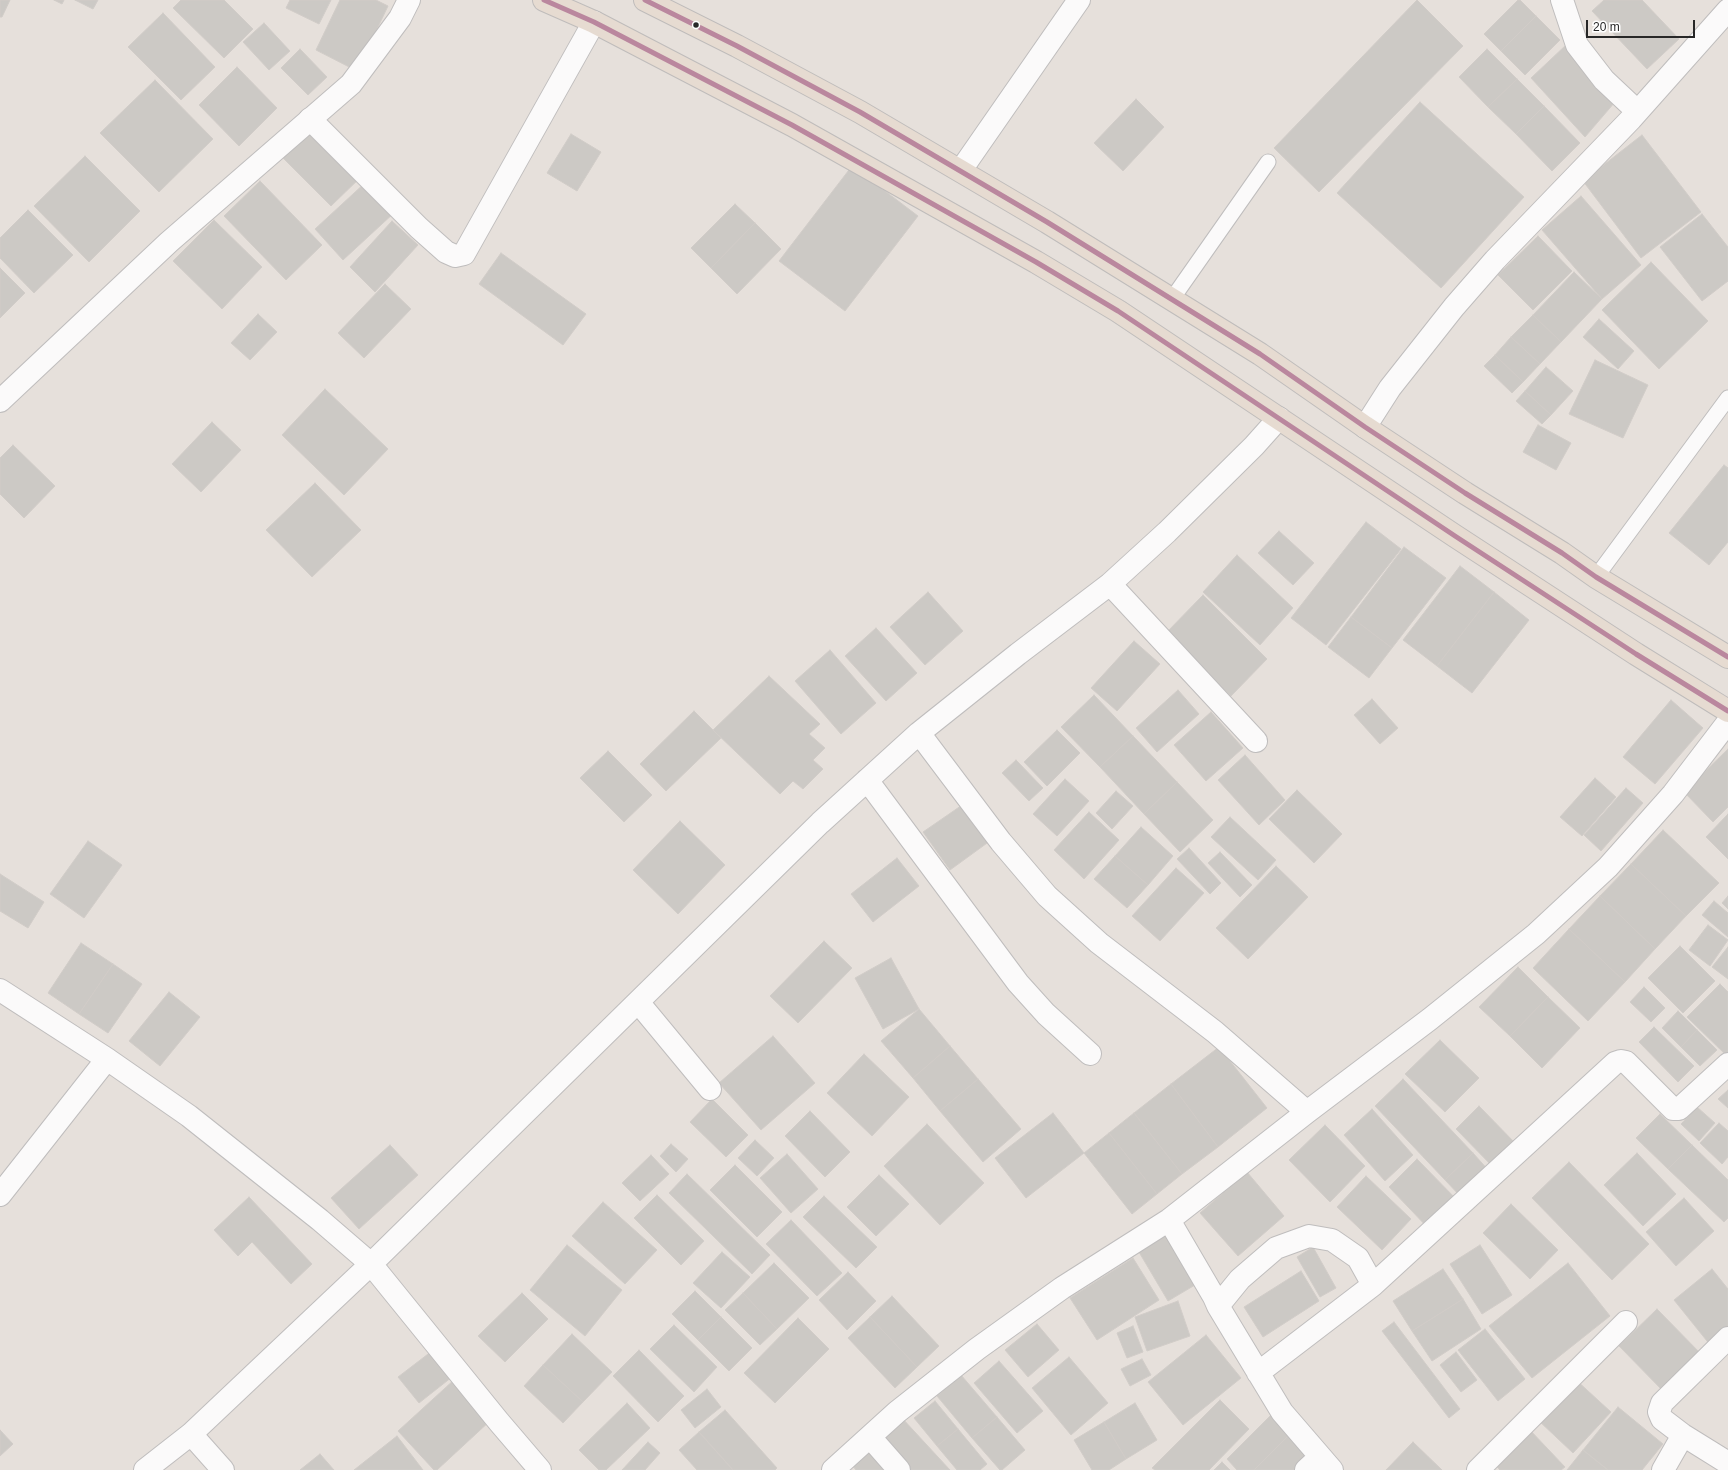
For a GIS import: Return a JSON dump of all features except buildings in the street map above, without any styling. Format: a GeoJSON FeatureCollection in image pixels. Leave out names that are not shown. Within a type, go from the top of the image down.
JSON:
{"type":"FeatureCollection","features":[{"type":"Feature","properties":{"kind":"highway"},"geometry":{"type":"LineString","coordinates":[[544,0],[594,22],[792,125],[1036,262],[1118,311],[1455,536],[1636,654],[1728,711]]}},
{"type":"Feature","properties":{"kind":"highway"},"geometry":{"type":"LineString","coordinates":[[645,0],[737,46],[846,104],[961,170],[1260,354],[1365,427],[1465,493],[1562,553],[1596,577],[1728,657]]}},
{"type":"Feature","properties":{"kind":"street"},"geometry":{"type":"LineString","coordinates":[[0,401],[169,242],[351,84],[400,18],[409,0]]}},
{"type":"Feature","properties":{"kind":"street"},"geometry":{"type":"LineString","coordinates":[[961,170],[1078,0]]}},
{"type":"Feature","properties":{"kind":"street"},"geometry":{"type":"LineString","coordinates":[[1562,0],[1577,45],[1604,80],[1637,111]]}},
{"type":"Feature","properties":{"kind":"street"},"geometry":{"type":"LineString","coordinates":[[1365,427],[1390,388],[1454,307],[1495,260],[1588,165],[1728,10]]}},
{"type":"Feature","properties":{"kind":"street"},"geometry":{"type":"LineString","coordinates":[[310,119],[419,228],[446,252],[455,256],[464,254],[594,22]]}},
{"type":"Feature","properties":{"kind":"street"},"geometry":{"type":"LineString","coordinates":[[145,1470],[191,1434],[371,1264],[814,829],[919,733],[1018,654],[1110,584],[1172,527],[1254,446],[1279,418]]}},
{"type":"Feature","properties":{"kind":"street"},"geometry":{"type":"LineString","coordinates":[[1110,584],[1256,741]]}},
{"type":"Feature","properties":{"kind":"street"},"geometry":{"type":"LineString","coordinates":[[833,1470],[897,1412],[977,1349],[1062,1288],[1169,1220],[1307,1112],[1430,1019],[1536,934],[1613,861],[1673,794],[1728,722]]}},
{"type":"Feature","properties":{"kind":"street"},"geometry":{"type":"LineString","coordinates":[[919,733],[1001,842],[1047,896],[1099,943],[1215,1032],[1307,1112]]}},
{"type":"Feature","properties":{"kind":"street"},"geometry":{"type":"LineString","coordinates":[[867,780],[1018,983],[1046,1014],[1090,1054]]}},
{"type":"Feature","properties":{"kind":"street"},"geometry":{"type":"LineString","coordinates":[[0,990],[107,1059],[189,1116],[315,1215],[371,1264],[499,1422],[540,1470]]}},
{"type":"Feature","properties":{"kind":"street"},"geometry":{"type":"LineString","coordinates":[[638,1002],[710,1089]]}},
{"type":"Feature","properties":{"kind":"street"},"geometry":{"type":"LineString","coordinates":[[0,1195],[107,1059]]}},
{"type":"Feature","properties":{"kind":"street"},"geometry":{"type":"LineString","coordinates":[[1258,1373],[1373,1285],[1616,1063],[1621,1061],[1626,1062],[1673,1109],[1679,1109],[1728,1064]]}},
{"type":"Feature","properties":{"kind":"street"},"geometry":{"type":"LineString","coordinates":[[1169,1220],[1258,1373],[1282,1412],[1319,1466]]}},
{"type":"Feature","properties":{"kind":"street"},"geometry":{"type":"LineString","coordinates":[[1218,1306],[1240,1279],[1276,1248],[1309,1236],[1332,1240],[1358,1258],[1373,1285]]}},
{"type":"Feature","properties":{"kind":"street"},"geometry":{"type":"LineString","coordinates":[[1478,1470],[1626,1322]]}},
{"type":"Feature","properties":{"kind":"street"},"geometry":{"type":"LineString","coordinates":[[1728,1338],[1662,1403],[1659,1412],[1662,1419],[1683,1435],[1728,1463]]}},
{"type":"Feature","properties":{"kind":"street"},"geometry":{"type":"LineString","coordinates":[[191,1434],[224,1470]]}},
{"type":"Feature","properties":{"kind":"street"},"geometry":{"type":"LineString","coordinates":[[1663,1470],[1683,1435]]}},
{"type":"Feature","properties":{"kind":"street"},"geometry":{"type":"LineString","coordinates":[[870,1437],[899,1470]]}},
{"type":"Feature","properties":{"kind":"lane"},"geometry":{"type":"LineString","coordinates":[[1172,299],[1268,162]]}},
{"type":"Feature","properties":{"kind":"lane"},"geometry":{"type":"LineString","coordinates":[[1596,577],[1728,398]]}},
{"type":"Feature","properties":{"kind":"transit line"},"geometry":{"type":"LineString","coordinates":[[544,0],[594,22],[792,125],[1036,262],[1118,311],[1455,536],[1636,654],[1728,711]]}},
{"type":"Feature","properties":{"kind":"transit line"},"geometry":{"type":"LineString","coordinates":[[645,0],[737,46],[860,112],[1047,222],[1260,354],[1365,427],[1465,493],[1562,553],[1596,577],[1728,657]]}}]}
